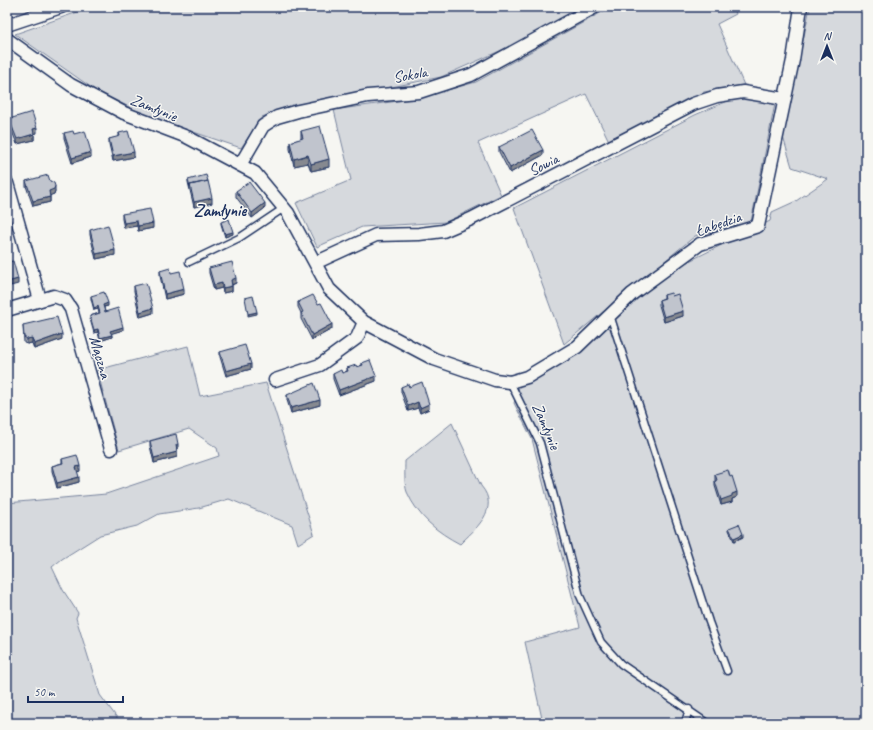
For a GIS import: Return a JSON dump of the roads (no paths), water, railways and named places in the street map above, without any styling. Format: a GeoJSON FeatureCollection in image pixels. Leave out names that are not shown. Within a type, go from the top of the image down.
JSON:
{"type":"FeatureCollection","features":[{"type":"Feature","properties":{"kind":"street"},"geometry":{"type":"LineString","coordinates":[[7,25],[61,7]]}},
{"type":"Feature","properties":{"kind":"street","name":"Sokola"},"geometry":{"type":"LineString","coordinates":[[240,165],[263,126],[277,117],[368,96],[418,92],[472,75],[595,7]]}},
{"type":"Feature","properties":{"kind":"street","name":"Łabędzia"},"geometry":{"type":"LineString","coordinates":[[510,382],[527,377],[577,347],[632,294],[700,244],[758,226],[801,7]]}},
{"type":"Feature","properties":{"kind":"street","name":"Zamłynie"},"geometry":{"type":"LineString","coordinates":[[7,39],[71,85],[124,113],[187,137],[255,173],[284,208],[329,289],[364,322],[434,359],[495,380],[510,382]]}},
{"type":"Feature","properties":{"kind":"street","name":"Sowia"},"geometry":{"type":"LineString","coordinates":[[315,263],[376,235],[420,234],[442,231],[471,219],[693,104],[717,96],[743,92],[784,98]]}},
{"type":"Feature","properties":{"kind":"street"},"geometry":{"type":"LineString","coordinates":[[7,183],[40,300]]}},
{"type":"Feature","properties":{"kind":"street","name":"Mączna"},"geometry":{"type":"LineString","coordinates":[[7,310],[54,296],[65,300],[71,309],[111,449]]}},
{"type":"Feature","properties":{"kind":"street"},"geometry":{"type":"LineString","coordinates":[[275,380],[320,365],[357,338],[364,322]]}},
{"type":"Feature","properties":{"kind":"lane"},"geometry":{"type":"LineString","coordinates":[[189,262],[239,238],[284,208]]}},
{"type":"Feature","properties":{"kind":"lane"},"geometry":{"type":"LineString","coordinates":[[610,315],[709,622],[727,671]]}},
{"type":"Feature","properties":{"kind":"lane","name":"Zamłynie"},"geometry":{"type":"LineString","coordinates":[[510,382],[540,443],[580,596],[601,642],[621,664],[707,723]]}},
{"type":"Feature","properties":{"kind":"lane"},"geometry":{"type":"LineString","coordinates":[[685,723],[688,709]]}},
{"type":"Feature","properties":{"kind":"district","name":"Zamłynie"},"geometry":{"type":"Point","coordinates":[220,210]}}]}
